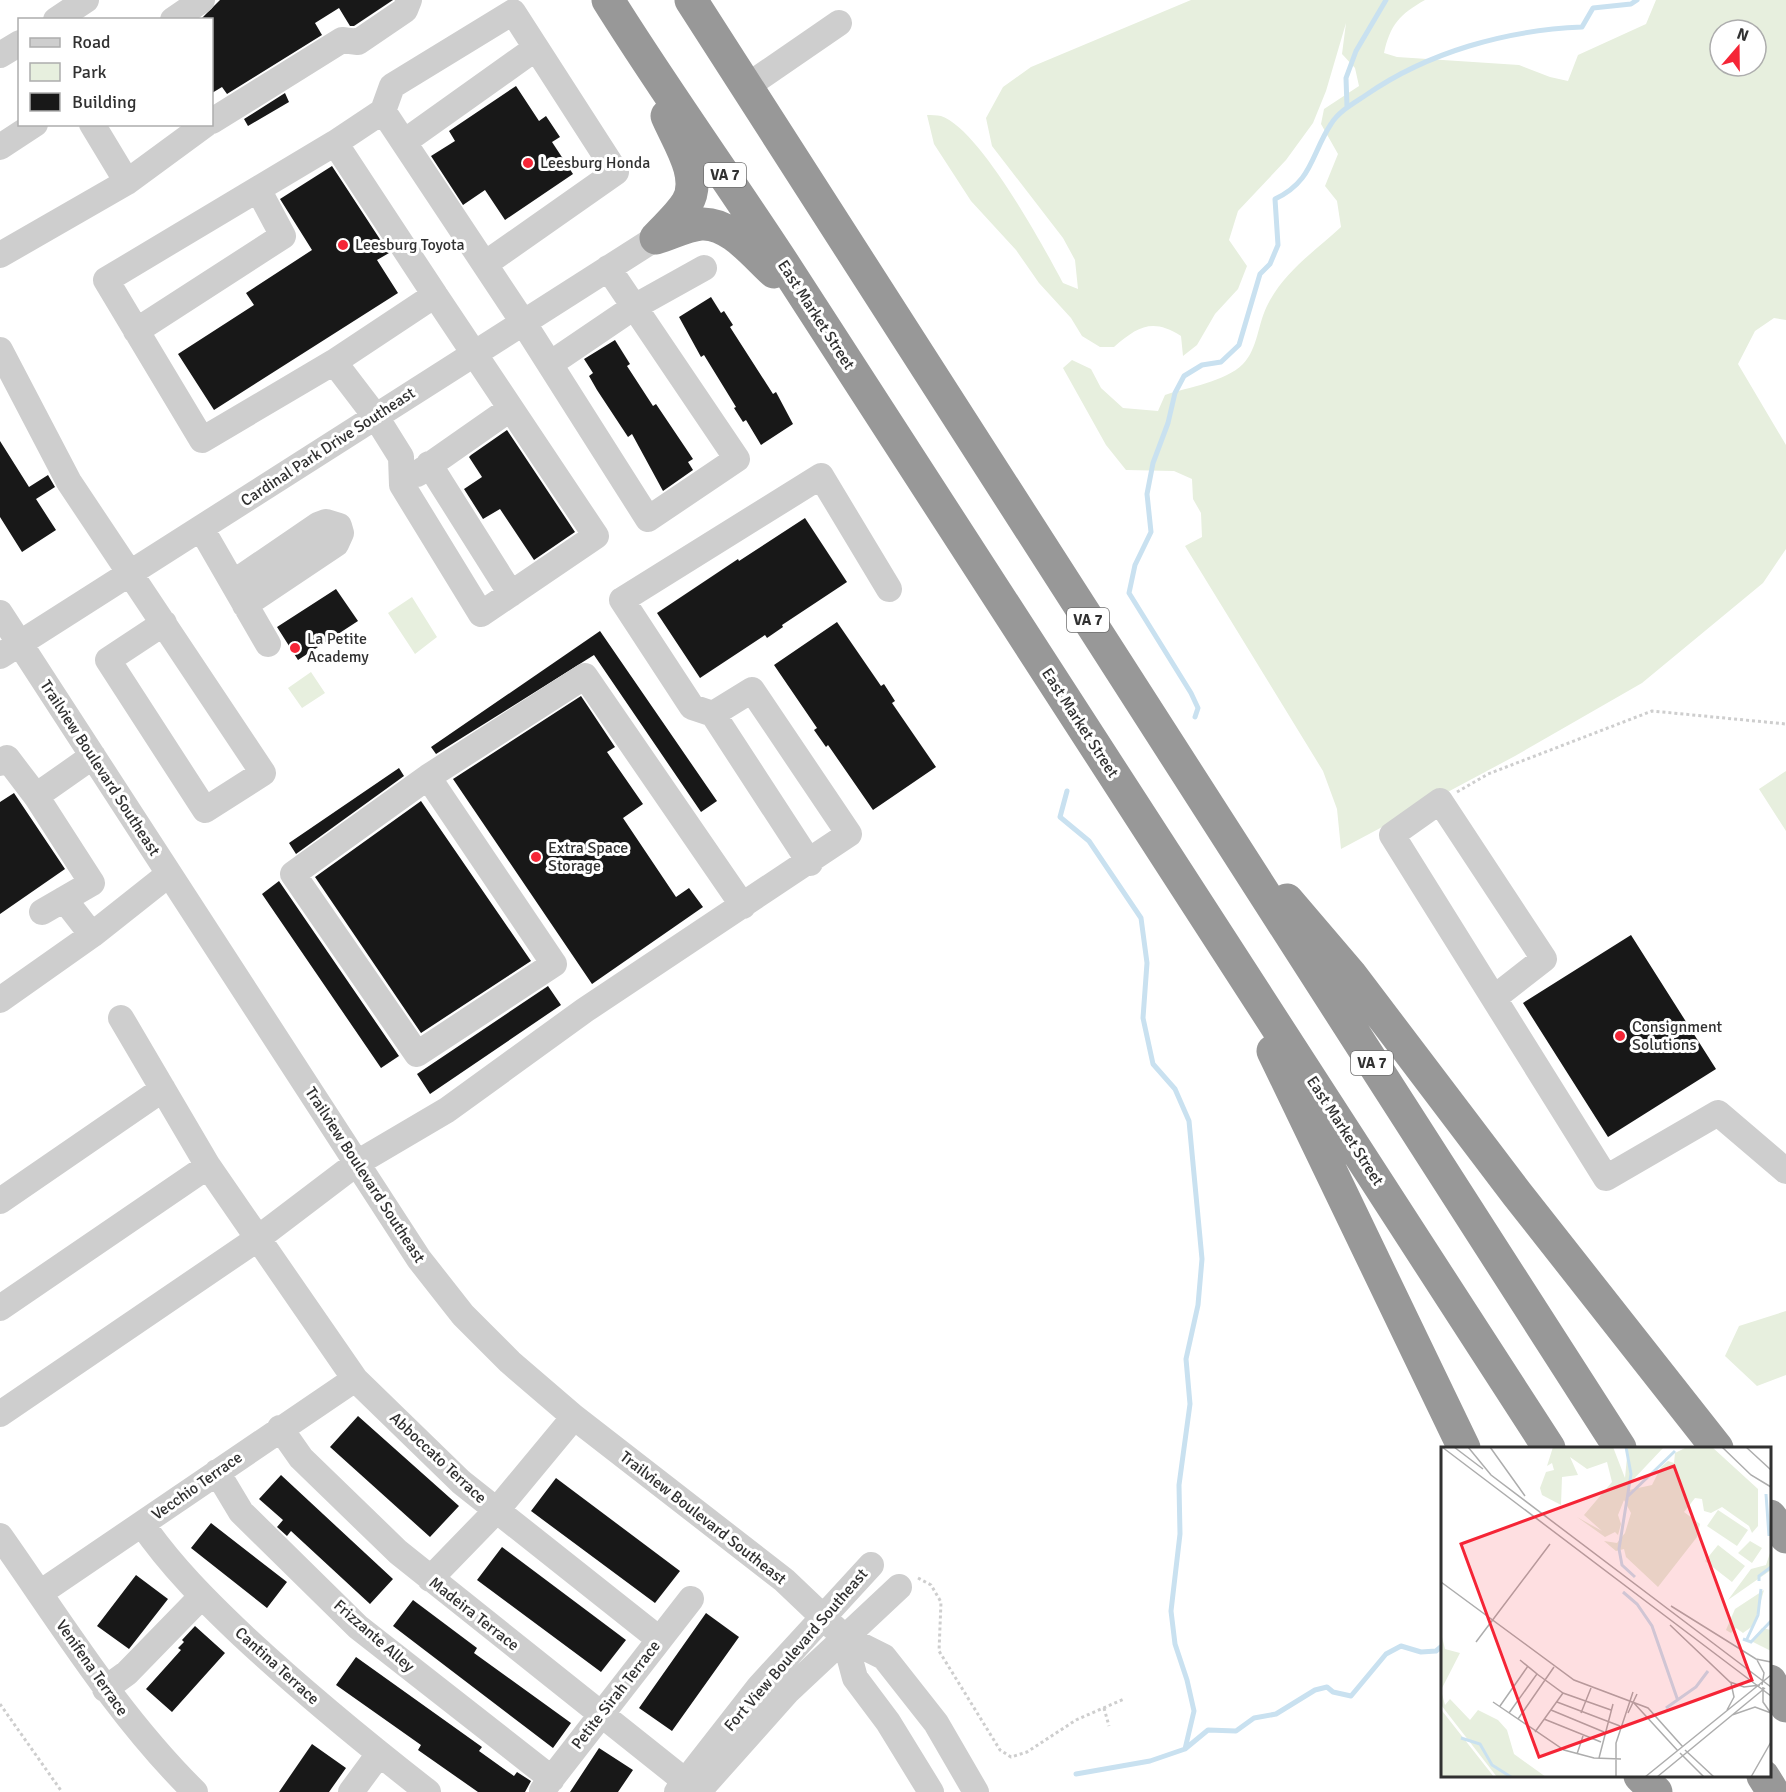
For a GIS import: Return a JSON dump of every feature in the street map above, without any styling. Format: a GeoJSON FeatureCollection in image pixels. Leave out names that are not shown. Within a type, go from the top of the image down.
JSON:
{"type":"FeatureCollection","features":[{"type":"Feature","properties":{"kind":"highway","name":"East Market Street"},"geometry":{"type":"LineString","coordinates":[[608,0],[636,45],[737,192],[920,479],[1209,920],[1548,1447]]}},
{"type":"Feature","properties":{"kind":"highway","name":"VA 7"},"geometry":{"type":"LineString","coordinates":[[691,0],[1619,1447]]}},
{"type":"Feature","properties":{"kind":"highway"},"geometry":{"type":"LineString","coordinates":[[636,45],[692,179],[687,203],[656,238]]}},
{"type":"Feature","properties":{"kind":"highway"},"geometry":{"type":"LineString","coordinates":[[656,238],[704,224],[727,231],[810,307]]}},
{"type":"Feature","properties":{"kind":"highway"},"geometry":{"type":"LineString","coordinates":[[1201,797],[1351,975],[1715,1447]]}},
{"type":"Feature","properties":{"kind":"highway"},"geometry":{"type":"LineString","coordinates":[[1209,920],[1463,1447]]}},
{"type":"Feature","properties":{"kind":"highway"},"geometry":{"type":"LineString","coordinates":[[1771,1517],[1786,1537]]}},
{"type":"Feature","properties":{"kind":"highway"},"geometry":{"type":"LineString","coordinates":[[1771,1683],[1786,1706]]}},
{"type":"Feature","properties":{"kind":"highway"},"geometry":{"type":"LineString","coordinates":[[1626,1777],[1627,1792]]}},
{"type":"Feature","properties":{"kind":"highway"},"geometry":{"type":"LineString","coordinates":[[1641,1777],[1656,1792]]}},
{"type":"Feature","properties":{"kind":"highway"},"geometry":{"type":"LineString","coordinates":[[1764,1777],[1773,1792]]}},
{"type":"Feature","properties":{"kind":"street"},"geometry":{"type":"LineString","coordinates":[[59,18],[86,0]]}},
{"type":"Feature","properties":{"kind":"street"},"geometry":{"type":"LineString","coordinates":[[176,18],[202,0]]}},
{"type":"Feature","properties":{"kind":"street"},"geometry":{"type":"LineString","coordinates":[[213,120],[342,40],[358,42],[405,10],[409,0]]}},
{"type":"Feature","properties":{"kind":"street"},"geometry":{"type":"LineString","coordinates":[[435,295],[334,362],[202,441],[106,280],[383,111],[392,86],[513,12],[616,171],[485,264]]}},
{"type":"Feature","properties":{"kind":"street"},"geometry":{"type":"LineString","coordinates":[[746,87],[839,23]]}},
{"type":"Feature","properties":{"kind":"street"},"geometry":{"type":"LineString","coordinates":[[0,55],[18,44]]}},
{"type":"Feature","properties":{"kind":"street"},"geometry":{"type":"LineString","coordinates":[[404,142],[536,48]]}},
{"type":"Feature","properties":{"kind":"street"},"geometry":{"type":"LineString","coordinates":[[383,111],[523,322],[648,519],[737,459],[608,268]]}},
{"type":"Feature","properties":{"kind":"street"},"geometry":{"type":"LineString","coordinates":[[0,147],[32,126]]}},
{"type":"Feature","properties":{"kind":"street"},"geometry":{"type":"LineString","coordinates":[[93,126],[127,182]]}},
{"type":"Feature","properties":{"kind":"street"},"geometry":{"type":"LineString","coordinates":[[0,255],[127,182],[191,128]]}},
{"type":"Feature","properties":{"kind":"street"},"geometry":{"type":"LineString","coordinates":[[334,362],[376,417],[402,457],[402,485],[481,614],[596,536],[335,142]]}},
{"type":"Feature","properties":{"kind":"street"},"geometry":{"type":"LineString","coordinates":[[136,331],[283,236],[258,189]]}},
{"type":"Feature","properties":{"kind":"street","name":"Cardinal Park Drive Southeast"},"geometry":{"type":"LineString","coordinates":[[10,649],[656,238]]}},
{"type":"Feature","properties":{"kind":"street"},"geometry":{"type":"LineString","coordinates":[[550,364],[634,308],[704,268]]}},
{"type":"Feature","properties":{"kind":"street"},"geometry":{"type":"LineString","coordinates":[[0,350],[69,482],[131,572],[263,773],[205,810],[108,660],[164,623]]}},
{"type":"Feature","properties":{"kind":"street"},"geometry":{"type":"LineString","coordinates":[[402,485],[510,409]]}},
{"type":"Feature","properties":{"kind":"street"},"geometry":{"type":"LineString","coordinates":[[429,464],[511,594]]}},
{"type":"Feature","properties":{"kind":"street"},"geometry":{"type":"LineString","coordinates":[[810,863],[713,714],[692,706],[622,600],[821,476],[889,589]]}},
{"type":"Feature","properties":{"kind":"street"},"geometry":{"type":"LineString","coordinates":[[233,583],[318,525],[326,522],[339,526],[341,533],[336,544],[245,605]]}},
{"type":"Feature","properties":{"kind":"street"},"geometry":{"type":"LineString","coordinates":[[201,528],[268,644]]}},
{"type":"Feature","properties":{"kind":"street","name":"Trailview Boulevard Southeast"},"geometry":{"type":"LineString","coordinates":[[0,613],[10,649],[93,756],[418,1259],[463,1315],[510,1362],[574,1418],[784,1580],[844,1637],[884,1657],[936,1723],[976,1792]]}},
{"type":"Feature","properties":{"kind":"street"},"geometry":{"type":"LineString","coordinates":[[428,777],[554,964],[417,1054],[293,874],[428,777],[585,676],[743,906]]}},
{"type":"Feature","properties":{"kind":"street"},"geometry":{"type":"LineString","coordinates":[[0,1414],[257,1239],[357,1163],[447,1110],[585,1010],[810,863],[849,834],[752,690],[713,714]]}},
{"type":"Feature","properties":{"kind":"street"},"geometry":{"type":"LineString","coordinates":[[36,796],[93,756]]}},
{"type":"Feature","properties":{"kind":"street"},"geometry":{"type":"LineString","coordinates":[[0,763],[7,758],[36,796],[92,883],[53,905],[92,935]]}},
{"type":"Feature","properties":{"kind":"street"},"geometry":{"type":"LineString","coordinates":[[1494,998],[1544,959],[1440,801],[1392,835],[1606,1178],[1718,1113],[1786,1171]]}},
{"type":"Feature","properties":{"kind":"street"},"geometry":{"type":"LineString","coordinates":[[0,1000],[92,935],[169,874]]}},
{"type":"Feature","properties":{"kind":"street","name":"Abboccato Terrace"},"geometry":{"type":"LineString","coordinates":[[121,1018],[208,1166],[355,1378],[461,1482],[659,1639]]}},
{"type":"Feature","properties":{"kind":"street"},"geometry":{"type":"LineString","coordinates":[[0,1201],[163,1089]]}},
{"type":"Feature","properties":{"kind":"street"},"geometry":{"type":"LineString","coordinates":[[0,1308],[208,1166]]}},
{"type":"Feature","properties":{"kind":"street","name":"Vecchio Terrace"},"geometry":{"type":"LineString","coordinates":[[40,1593],[355,1378]]}},
{"type":"Feature","properties":{"kind":"street"},"geometry":{"type":"LineString","coordinates":[[430,1580],[496,1511],[574,1418]]}},
{"type":"Feature","properties":{"kind":"street","name":"Madeira Terrace"},"geometry":{"type":"LineString","coordinates":[[280,1428],[301,1458],[398,1552],[691,1790]]}},
{"type":"Feature","properties":{"kind":"street","name":"Frizzante Alley"},"geometry":{"type":"LineString","coordinates":[[217,1472],[241,1512],[358,1627],[547,1785]]}},
{"type":"Feature","properties":{"kind":"street","name":"Cantina Terrace"},"geometry":{"type":"LineString","coordinates":[[142,1524],[166,1558],[202,1596],[299,1689],[428,1792]]}},
{"type":"Feature","properties":{"kind":"street","name":"Venifena Terrace"},"geometry":{"type":"LineString","coordinates":[[0,1536],[105,1689],[146,1740],[195,1792]]}},
{"type":"Feature","properties":{"kind":"street","name":"Fort View Boulevard Southeast"},"geometry":{"type":"LineString","coordinates":[[691,1790],[759,1687],[871,1565]]}},
{"type":"Feature","properties":{"kind":"street","name":"Fort View Boulevard Southeast"},"geometry":{"type":"LineString","coordinates":[[691,1790],[787,1692],[898,1587]]}},
{"type":"Feature","properties":{"kind":"street"},"geometry":{"type":"LineString","coordinates":[[105,1689],[127,1673],[202,1596]]}},
{"type":"Feature","properties":{"kind":"street","name":"Petite Sirah Terrace"},"geometry":{"type":"LineString","coordinates":[[547,1785],[691,1599]]}},
{"type":"Feature","properties":{"kind":"street","name":"Trailview Boulevard Southeast"},"geometry":{"type":"LineString","coordinates":[[844,1637],[855,1678],[888,1722],[931,1792]]}},
{"type":"Feature","properties":{"kind":"street"},"geometry":{"type":"LineString","coordinates":[[351,1792],[379,1754]]}},
{"type":"Feature","properties":{"kind":"path"},"geometry":{"type":"LineString","coordinates":[[1440,801],[1488,774],[1652,711],[1786,723]]}},
{"type":"Feature","properties":{"kind":"path"},"geometry":{"type":"LineString","coordinates":[[898,1587],[915,1577],[924,1580],[937,1592],[943,1612],[938,1639],[939,1651],[1000,1750],[1007,1756],[1027,1752],[1062,1728],[1124,1699]]}},
{"type":"Feature","properties":{"kind":"path"},"geometry":{"type":"LineString","coordinates":[[0,1704],[62,1792]]}},
{"type":"Feature","properties":{"kind":"path"},"geometry":{"type":"LineString","coordinates":[[1104,1708],[1109,1726]]}},
{"type":"Feature","properties":{"kind":"green space"},"geometry":{"type":"Polygon","coordinates":[[[1191,0],[1425,0],[1397,21],[1389,35],[1384,53],[1397,57],[1519,65],[1568,81],[1578,55],[1646,24],[1656,0],[1786,0],[1786,320],[1774,318],[1755,331],[1738,364],[1786,445],[1786,549],[1763,583],[1642,683],[1515,756],[1341,849],[1337,809],[1323,771],[1185,546],[1202,537],[1201,513],[1193,499],[1192,479],[1174,471],[1126,470],[1106,445],[1063,368],[1072,360],[1091,369],[1101,388],[1123,408],[1158,411],[1165,395],[1216,380],[1235,370],[1248,358],[1265,311],[1275,292],[1301,262],[1341,227],[1337,201],[1325,186],[1338,154],[1321,124],[1324,109],[1359,86],[1355,68],[1342,54],[1346,23],[1326,91],[1313,123],[1286,160],[1238,211],[1229,240],[1247,266],[1238,289],[1215,314],[1197,345],[1183,356],[1181,336],[1162,327],[1146,327],[1138,330],[1114,347],[1100,347],[1082,336],[1071,318],[1039,283],[1016,250],[971,201],[934,144],[927,115],[941,116],[957,125],[974,142],[1009,190],[1063,283],[1078,289],[1075,260],[1063,238],[992,146],[986,118],[1003,87],[1031,67],[1191,0]]]}},
{"type":"Feature","properties":{"kind":"green space"},"geometry":{"type":"Polygon","coordinates":[[[412,597],[437,637],[415,654],[388,613],[412,597]]]}},
{"type":"Feature","properties":{"kind":"green space"},"geometry":{"type":"Polygon","coordinates":[[[311,672],[325,693],[302,708],[288,688],[311,672]]]}},
{"type":"Feature","properties":{"kind":"green space"},"geometry":{"type":"Polygon","coordinates":[[[1786,771],[1786,831],[1759,789],[1786,771]]]}},
{"type":"Feature","properties":{"kind":"green space"},"geometry":{"type":"Polygon","coordinates":[[[1786,1311],[1786,1375],[1757,1386],[1725,1356],[1739,1326],[1786,1311]]]}},
{"type":"Feature","properties":{"kind":"building"},"geometry":{"type":"Polygon","coordinates":[[[220,0],[393,0],[354,26],[350,26],[339,8],[315,23],[322,35],[227,94],[222,87],[213,92],[213,18],[202,18],[220,0]]]}},
{"type":"Feature","properties":{"kind":"building"},"geometry":{"type":"Polygon","coordinates":[[[516,86],[539,121],[546,116],[560,137],[552,142],[573,174],[505,220],[485,190],[463,205],[431,156],[455,141],[449,131],[516,86]]]}},
{"type":"Feature","properties":{"kind":"building"},"geometry":{"type":"Polygon","coordinates":[[[285,93],[289,102],[248,126],[244,119],[285,93]]]}},
{"type":"Feature","properties":{"kind":"building"},"geometry":{"type":"Polygon","coordinates":[[[332,166],[389,253],[377,260],[398,293],[214,410],[178,354],[254,305],[246,293],[312,250],[280,199],[332,166]]]}},
{"type":"Feature","properties":{"kind":"building"},"geometry":{"type":"Polygon","coordinates":[[[711,297],[721,313],[724,311],[733,325],[730,327],[773,394],[776,392],[793,424],[761,445],[746,420],[743,422],[734,408],[736,407],[704,355],[701,357],[679,317],[711,297]]]}},
{"type":"Feature","properties":{"kind":"building"},"geometry":{"type":"Polygon","coordinates":[[[615,340],[630,364],[627,366],[653,406],[656,404],[693,459],[688,462],[693,470],[663,491],[632,434],[628,437],[589,376],[593,373],[584,359],[615,340]]]}},
{"type":"Feature","properties":{"kind":"building"},"geometry":{"type":"Polygon","coordinates":[[[507,430],[575,532],[534,560],[500,509],[483,519],[464,489],[482,477],[469,457],[507,430]]]}},
{"type":"Feature","properties":{"kind":"building"},"geometry":{"type":"Polygon","coordinates":[[[0,441],[29,487],[48,475],[55,487],[36,499],[56,530],[22,552],[0,517],[0,441]]]}},
{"type":"Feature","properties":{"kind":"building"},"geometry":{"type":"Polygon","coordinates":[[[805,518],[847,582],[782,625],[783,627],[767,638],[765,635],[700,678],[657,613],[805,518]]]}},
{"type":"Feature","properties":{"kind":"building"},"geometry":{"type":"Polygon","coordinates":[[[336,589],[358,621],[298,660],[277,627],[336,589]]]}},
{"type":"Feature","properties":{"kind":"building"},"geometry":{"type":"Polygon","coordinates":[[[837,622],[881,686],[884,684],[895,701],[892,703],[936,767],[873,810],[828,745],[826,747],[814,730],[817,728],[774,665],[837,622]]]}},
{"type":"Feature","properties":{"kind":"building"},"geometry":{"type":"Polygon","coordinates":[[[600,631],[717,801],[701,812],[594,655],[436,754],[431,747],[600,631]]]}},
{"type":"Feature","properties":{"kind":"building"},"geometry":{"type":"Polygon","coordinates":[[[581,696],[615,747],[607,752],[643,804],[623,818],[676,897],[689,888],[703,907],[592,984],[453,779],[581,696]]]}},
{"type":"Feature","properties":{"kind":"building"},"geometry":{"type":"Polygon","coordinates":[[[399,768],[404,776],[296,854],[289,843],[399,768]]]}},
{"type":"Feature","properties":{"kind":"building"},"geometry":{"type":"Polygon","coordinates":[[[14,793],[65,869],[0,914],[0,802],[14,793]]]}},
{"type":"Feature","properties":{"kind":"building"},"geometry":{"type":"Polygon","coordinates":[[[421,801],[531,961],[421,1033],[315,877],[421,801]]]}},
{"type":"Feature","properties":{"kind":"building"},"geometry":{"type":"Polygon","coordinates":[[[279,881],[399,1056],[381,1068],[262,894],[279,881]]]}},
{"type":"Feature","properties":{"kind":"building","name":"Consignment Solutions"},"geometry":{"type":"Polygon","coordinates":[[[1631,935],[1716,1069],[1608,1137],[1523,1003],[1631,935]]]}},
{"type":"Feature","properties":{"kind":"building"},"geometry":{"type":"Polygon","coordinates":[[[548,986],[561,1005],[430,1094],[417,1074],[548,986]]]}},
{"type":"Feature","properties":{"kind":"building"},"geometry":{"type":"Polygon","coordinates":[[[358,1416],[459,1506],[430,1537],[330,1447],[358,1416]]]}},
{"type":"Feature","properties":{"kind":"building"},"geometry":{"type":"Polygon","coordinates":[[[281,1475],[393,1579],[370,1604],[291,1531],[287,1536],[277,1527],[283,1520],[259,1499],[281,1475]]]}},
{"type":"Feature","properties":{"kind":"building"},"geometry":{"type":"Polygon","coordinates":[[[556,1478],[680,1571],[655,1603],[531,1511],[556,1478]]]}},
{"type":"Feature","properties":{"kind":"building"},"geometry":{"type":"Polygon","coordinates":[[[211,1523],[287,1582],[267,1608],[191,1548],[211,1523]]]}},
{"type":"Feature","properties":{"kind":"building"},"geometry":{"type":"Polygon","coordinates":[[[502,1547],[626,1640],[601,1672],[477,1580],[502,1547]]]}},
{"type":"Feature","properties":{"kind":"building"},"geometry":{"type":"Polygon","coordinates":[[[136,1575],[168,1599],[129,1649],[97,1626],[136,1575]]]}},
{"type":"Feature","properties":{"kind":"building"},"geometry":{"type":"Polygon","coordinates":[[[413,1600],[477,1648],[474,1653],[571,1723],[553,1748],[393,1626],[413,1600]]]}},
{"type":"Feature","properties":{"kind":"building"},"geometry":{"type":"Polygon","coordinates":[[[706,1613],[739,1637],[672,1731],[639,1708],[706,1613]]]}},
{"type":"Feature","properties":{"kind":"building"},"geometry":{"type":"Polygon","coordinates":[[[195,1626],[225,1653],[172,1712],[146,1689],[181,1650],[178,1648],[184,1642],[182,1640],[195,1626]]]}},
{"type":"Feature","properties":{"kind":"building"},"geometry":{"type":"Polygon","coordinates":[[[356,1657],[482,1747],[479,1751],[514,1776],[517,1772],[531,1781],[525,1792],[478,1792],[418,1750],[421,1745],[336,1685],[356,1657]]]}},
{"type":"Feature","properties":{"kind":"building"},"geometry":{"type":"Polygon","coordinates":[[[312,1744],[346,1768],[329,1792],[279,1792],[312,1744]]]}},
{"type":"Feature","properties":{"kind":"building"},"geometry":{"type":"Polygon","coordinates":[[[599,1748],[633,1770],[618,1792],[570,1792],[599,1748]]]}},
{"type":"Feature","properties":{"kind":"waterway"},"geometry":{"type":"LineString","coordinates":[[1347,107],[1346,78],[1356,51],[1386,0]]}},
{"type":"Feature","properties":{"kind":"waterway"},"geometry":{"type":"LineString","coordinates":[[1195,717],[1198,708],[1191,693],[1129,593],[1135,565],[1151,532],[1147,494],[1153,463],[1168,423],[1175,393],[1184,376],[1202,365],[1221,362],[1239,345],[1260,274],[1270,264],[1278,245],[1275,199],[1297,184],[1304,175],[1324,135],[1338,115],[1390,80],[1442,55],[1497,38],[1582,27],[1593,8],[1631,4],[1637,0]]}},
{"type":"Feature","properties":{"kind":"waterway"},"geometry":{"type":"LineString","coordinates":[[1067,791],[1060,817],[1089,841],[1141,918],[1147,963],[1143,1018],[1153,1064],[1175,1089],[1189,1121],[1202,1259],[1198,1305],[1186,1359],[1190,1404],[1179,1485],[1180,1534],[1171,1611],[1175,1644],[1194,1711],[1185,1749]]}},
{"type":"Feature","properties":{"kind":"waterway"},"geometry":{"type":"LineString","coordinates":[[1076,1774],[1150,1761],[1185,1749],[1208,1730],[1236,1731],[1254,1718],[1276,1714],[1315,1690],[1327,1687],[1333,1692],[1351,1696],[1386,1654],[1401,1646],[1421,1652],[1436,1651],[1441,1647]]}},
{"type":"Feature","properties":{"kind":"place","name":"Leesburg Honda"},"geometry":{"type":"Point","coordinates":[528,163]}},
{"type":"Feature","properties":{"kind":"place","name":"Leesburg Toyota"},"geometry":{"type":"Point","coordinates":[343,245]}},
{"type":"Feature","properties":{"kind":"place","name":"La Petite Academy"},"geometry":{"type":"Point","coordinates":[295,648]}},
{"type":"Feature","properties":{"kind":"place","name":"Extra Space Storage"},"geometry":{"type":"Point","coordinates":[536,857]}},
{"type":"Feature","properties":{"kind":"place","name":"Consignment Solutions"},"geometry":{"type":"Point","coordinates":[1620,1036]}}]}
